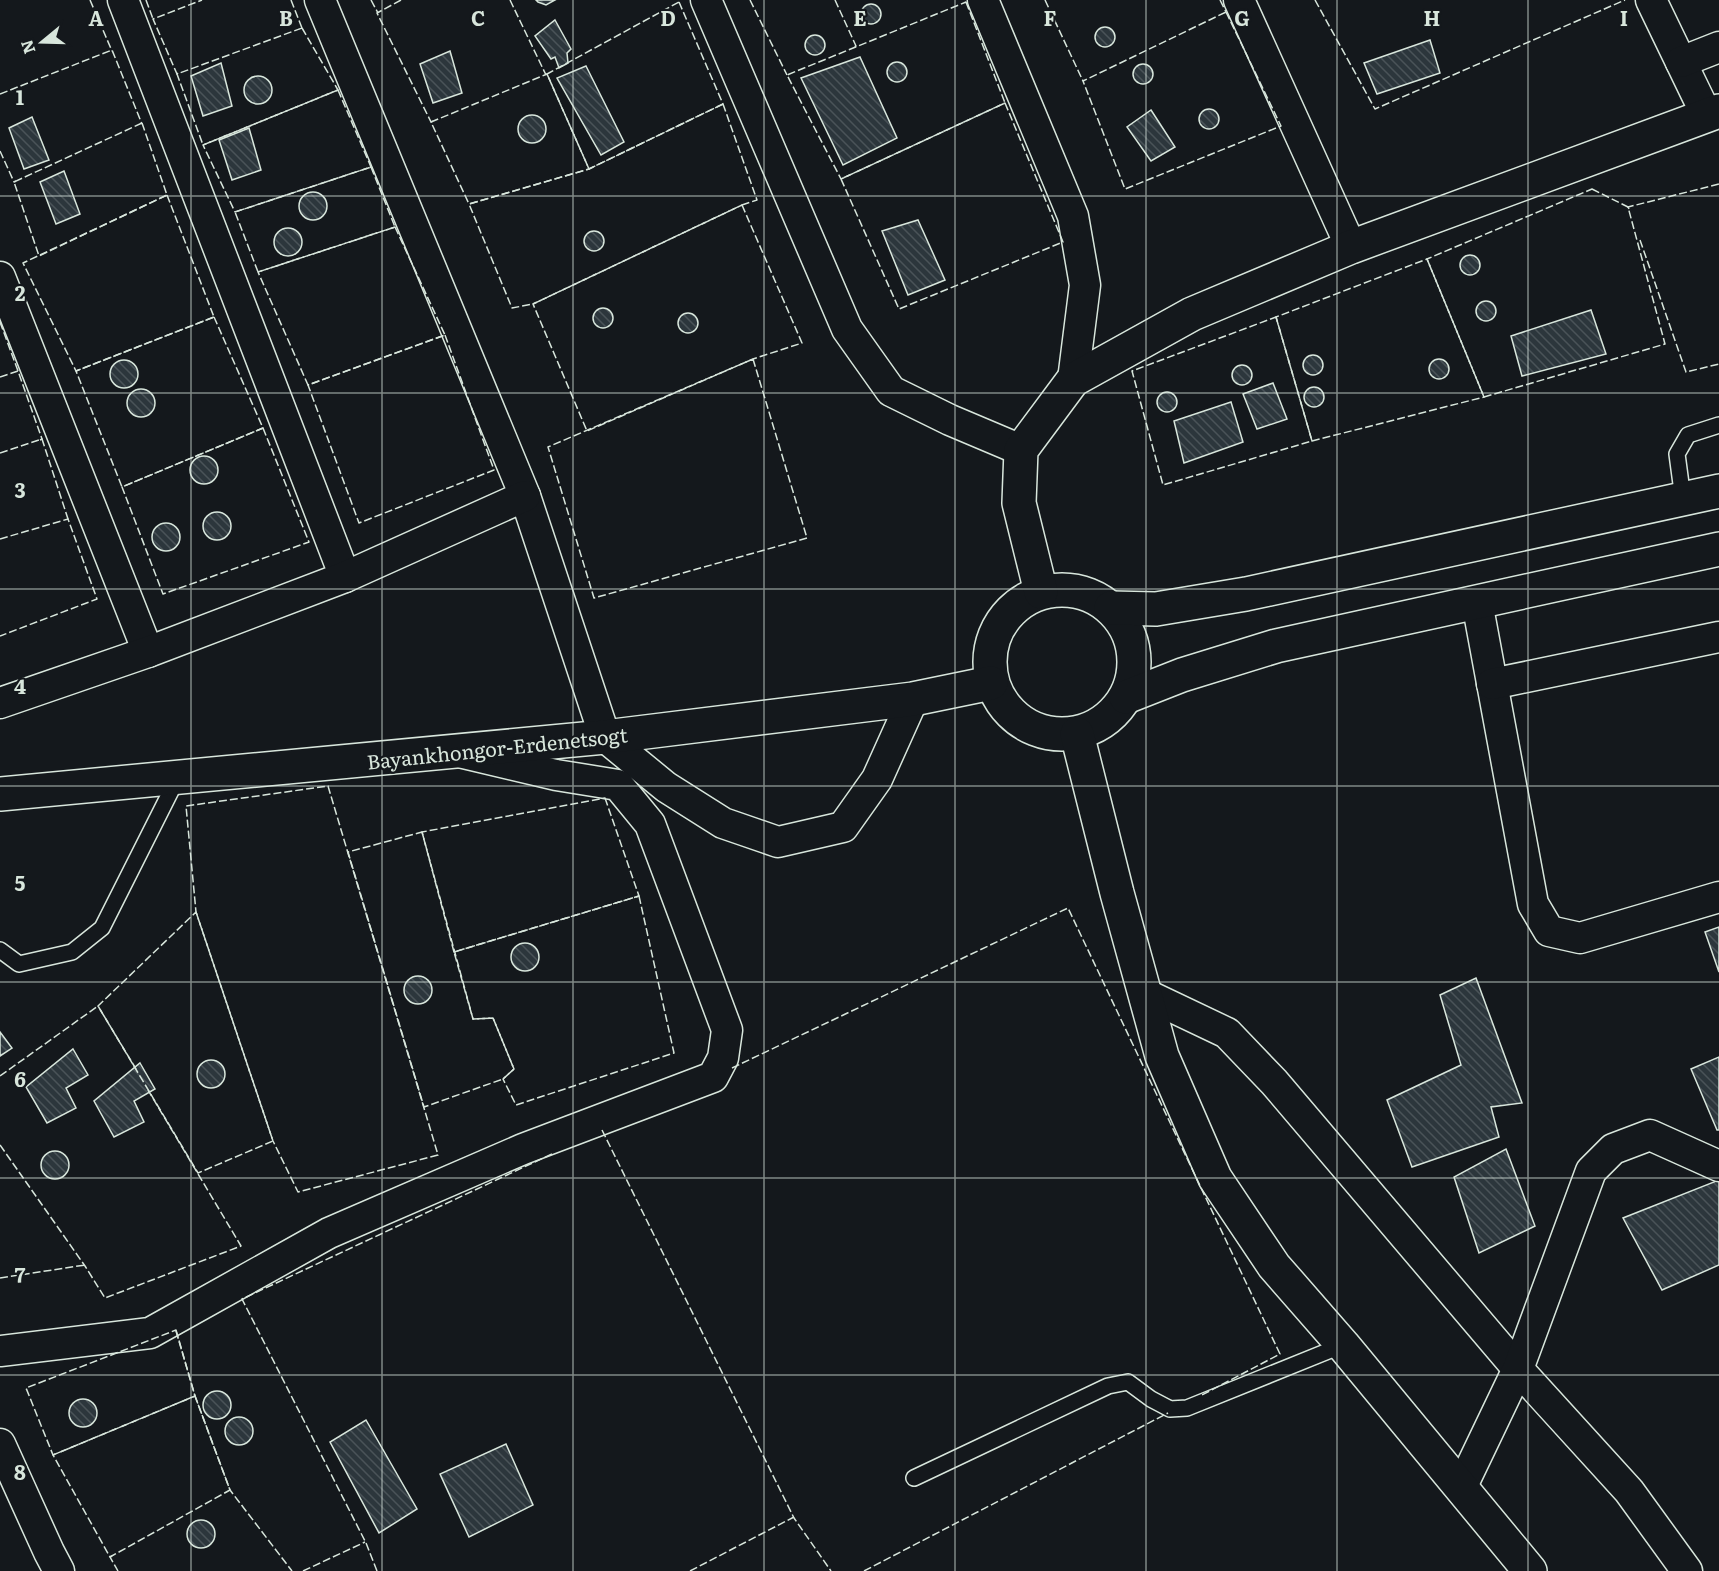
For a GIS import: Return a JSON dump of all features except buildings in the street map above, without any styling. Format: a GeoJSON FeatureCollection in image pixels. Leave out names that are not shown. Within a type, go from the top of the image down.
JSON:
{"type":"FeatureCollection","features":[{"type":"Feature","properties":{"kind":"street"},"geometry":{"type":"LineString","coordinates":[[123,0],[345,577]]}},
{"type":"Feature","properties":{"kind":"street"},"geometry":{"type":"LineString","coordinates":[[320,0],[525,496],[605,737],[666,787],[723,823],[777,842],[843,827],[877,778],[913,699]]}},
{"type":"Feature","properties":{"kind":"street"},"geometry":{"type":"LineString","coordinates":[[706,0],[847,329],[891,391],[950,420],[1021,450]]}},
{"type":"Feature","properties":{"kind":"street"},"geometry":{"type":"LineString","coordinates":[[983,0],[1073,216],[1085,285],[1073,380]]}},
{"type":"Feature","properties":{"kind":"street"},"geometry":{"type":"LineString","coordinates":[[1239,0],[1351,247]]}},
{"type":"Feature","properties":{"kind":"street"},"geometry":{"type":"LineString","coordinates":[[1041,592],[1019,503],[1021,450],[1073,380],[1192,314],[1351,247],[1713,114],[1681,62],[1651,0]]}},
{"type":"Feature","properties":{"kind":"street"},"geometry":{"type":"LineString","coordinates":[[1681,62],[1719,47]]}},
{"type":"Feature","properties":{"kind":"street"},"geometry":{"type":"LineString","coordinates":[[0,277],[148,652]]}},
{"type":"Feature","properties":{"kind":"street"},"geometry":{"type":"LineString","coordinates":[[1111,608],[1156,609],[1245,594],[1719,491]]}},
{"type":"Feature","properties":{"kind":"street"},"geometry":{"type":"LineString","coordinates":[[0,702],[148,652],[345,577],[525,496]]}},
{"type":"Feature","properties":{"kind":"street"},"geometry":{"type":"LineString","coordinates":[[1126,697],[1182,675],[1276,646],[1719,549]]}},
{"type":"Feature","properties":{"kind":"street"},"geometry":{"type":"LineString","coordinates":[[1065,589],[1090,595],[1111,608],[1125,627],[1134,650],[1134,674],[1126,697],[1111,716],[1077,734],[1051,735],[1024,726],[1004,707],[992,683],[988,655],[997,627],[1015,605],[1041,592],[1065,589]]}},
{"type":"Feature","properties":{"kind":"street"},"geometry":{"type":"LineString","coordinates":[[1477,602],[1533,904],[1549,931],[1580,938],[1719,897]]}},
{"type":"Feature","properties":{"kind":"street"},"geometry":{"type":"LineString","coordinates":[[1492,684],[1719,637]]}},
{"type":"Feature","properties":{"kind":"street","name":"Bayankhongor-Erdenetsogt"},"geometry":{"type":"LineString","coordinates":[[0,794],[605,737],[913,699],[992,683]]}},
{"type":"Feature","properties":{"kind":"street"},"geometry":{"type":"LineString","coordinates":[[1077,734],[1162,1056],[1215,1178],[1274,1266],[1343,1345],[1530,1571]]}},
{"type":"Feature","properties":{"kind":"street"},"geometry":{"type":"LineString","coordinates":[[0,1351],[150,1333],[329,1233],[523,1149],[713,1077],[723,1058],[727,1030],[650,824],[618,785],[556,775],[454,751]]}},
{"type":"Feature","properties":{"kind":"street"},"geometry":{"type":"LineString","coordinates":[[1145,994],[1227,1033],[1274,1082],[1518,1369],[1629,1491],[1687,1571]]}},
{"type":"Feature","properties":{"kind":"street"},"geometry":{"type":"LineString","coordinates":[[1461,1488],[1518,1369],[1591,1171],[1613,1149],[1650,1135],[1719,1166]]}},
{"type":"Feature","properties":{"kind":"street"},"geometry":{"type":"LineString","coordinates":[[0,1444],[59,1571]]}},
{"type":"Feature","properties":{"kind":"lane"},"geometry":{"type":"LineString","coordinates":[[1683,499],[1677,454],[1688,435],[1719,425]]}},
{"type":"Feature","properties":{"kind":"lane"},"geometry":{"type":"LineString","coordinates":[[0,950],[19,964],[72,952],[102,928],[178,777]]}},
{"type":"Feature","properties":{"kind":"lane"},"geometry":{"type":"LineString","coordinates":[[914,1478],[1108,1386],[1128,1382],[1151,1399],[1170,1409],[1187,1408],[1343,1345]]}},
{"type":"Feature","properties":{"kind":"fence"},"geometry":{"type":"LineString","coordinates":[[90,0],[112,51]]}},
{"type":"Feature","properties":{"kind":"fence"},"geometry":{"type":"LineString","coordinates":[[146,0],[154,18]]}},
{"type":"Feature","properties":{"kind":"fence"},"geometry":{"type":"LineString","coordinates":[[178,73],[153,19],[202,0]]}},
{"type":"Feature","properties":{"kind":"fence"},"geometry":{"type":"LineString","coordinates":[[291,0],[302,28],[299,29]]}},
{"type":"Feature","properties":{"kind":"fence"},"geometry":{"type":"LineString","coordinates":[[371,0],[378,13]]}},
{"type":"Feature","properties":{"kind":"fence"},"geometry":{"type":"LineString","coordinates":[[401,0],[377,13],[431,122],[433,121]]}},
{"type":"Feature","properties":{"kind":"fence"},"geometry":{"type":"LineString","coordinates":[[510,0],[546,75]]}},
{"type":"Feature","properties":{"kind":"fence"},"geometry":{"type":"LineString","coordinates":[[750,0],[787,75]]}},
{"type":"Feature","properties":{"kind":"fence"},"geometry":{"type":"LineString","coordinates":[[835,0],[856,46],[854,47]]}},
{"type":"Feature","properties":{"kind":"fence"},"geometry":{"type":"LineString","coordinates":[[1045,0],[1083,81]]}},
{"type":"Feature","properties":{"kind":"fence"},"geometry":{"type":"LineString","coordinates":[[1220,0],[1226,12]]}},
{"type":"Feature","properties":{"kind":"fence"},"geometry":{"type":"LineString","coordinates":[[1315,0],[1375,109],[1625,0]]}},
{"type":"Feature","properties":{"kind":"fence"},"geometry":{"type":"LineString","coordinates":[[679,2],[723,104],[589,169],[547,74],[679,2]]}},
{"type":"Feature","properties":{"kind":"fence"},"geometry":{"type":"LineString","coordinates":[[966,2],[1005,103],[841,179],[787,75],[966,2]]}},
{"type":"Feature","properties":{"kind":"fence"},"geometry":{"type":"LineString","coordinates":[[1226,12],[1281,126],[1125,189],[1083,81],[1226,12]]}},
{"type":"Feature","properties":{"kind":"fence"},"geometry":{"type":"LineString","coordinates":[[302,28],[338,90],[203,145],[177,74],[302,28]]}},
{"type":"Feature","properties":{"kind":"fence"},"geometry":{"type":"LineString","coordinates":[[0,94],[112,50],[142,124]]}},
{"type":"Feature","properties":{"kind":"fence"},"geometry":{"type":"LineString","coordinates":[[547,74],[589,169],[469,204],[431,122],[547,74]]}},
{"type":"Feature","properties":{"kind":"fence"},"geometry":{"type":"LineString","coordinates":[[338,90],[371,167],[235,212],[203,145],[338,90]]}},
{"type":"Feature","properties":{"kind":"fence"},"geometry":{"type":"LineString","coordinates":[[1005,103],[1063,242],[899,309],[841,179],[1005,103]]}},
{"type":"Feature","properties":{"kind":"fence"},"geometry":{"type":"LineString","coordinates":[[723,104],[757,200],[533,304],[512,308],[469,204],[589,169],[723,104]]}},
{"type":"Feature","properties":{"kind":"fence"},"geometry":{"type":"LineString","coordinates":[[142,123],[167,195],[39,256],[14,182],[142,123]]}},
{"type":"Feature","properties":{"kind":"fence"},"geometry":{"type":"LineString","coordinates":[[0,151],[14,182],[16,181]]}},
{"type":"Feature","properties":{"kind":"fence"},"geometry":{"type":"LineString","coordinates":[[371,167],[395,227],[258,272],[235,212],[371,167]]}},
{"type":"Feature","properties":{"kind":"fence"},"geometry":{"type":"LineString","coordinates":[[1629,209],[1628,207],[1719,184]]}},
{"type":"Feature","properties":{"kind":"fence"},"geometry":{"type":"LineString","coordinates":[[1592,189],[1628,207],[1665,344],[1484,397],[1427,259],[1592,189]]}},
{"type":"Feature","properties":{"kind":"fence"},"geometry":{"type":"LineString","coordinates":[[167,195],[214,317],[76,371],[23,263],[167,195]]}},
{"type":"Feature","properties":{"kind":"fence"},"geometry":{"type":"LineString","coordinates":[[742,205],[802,343],[753,359],[587,431],[533,304],[742,205]]}},
{"type":"Feature","properties":{"kind":"fence"},"geometry":{"type":"LineString","coordinates":[[395,227],[445,335],[308,385],[258,272],[395,227]]}},
{"type":"Feature","properties":{"kind":"fence"},"geometry":{"type":"LineString","coordinates":[[1640,240],[1686,372],[1719,364]]}},
{"type":"Feature","properties":{"kind":"fence"},"geometry":{"type":"LineString","coordinates":[[1427,259],[1484,397],[1312,441],[1276,317],[1427,259]]}},
{"type":"Feature","properties":{"kind":"fence"},"geometry":{"type":"LineString","coordinates":[[214,317],[263,428],[122,487],[76,371],[214,317]]}},
{"type":"Feature","properties":{"kind":"fence"},"geometry":{"type":"LineString","coordinates":[[1276,317],[1312,441],[1163,485],[1132,371],[1276,317]]}},
{"type":"Feature","properties":{"kind":"fence"},"geometry":{"type":"LineString","coordinates":[[0,322],[17,371]]}},
{"type":"Feature","properties":{"kind":"fence"},"geometry":{"type":"LineString","coordinates":[[445,335],[494,470],[359,523],[308,385],[445,335]]}},
{"type":"Feature","properties":{"kind":"fence"},"geometry":{"type":"LineString","coordinates":[[753,359],[807,538],[594,598],[548,447],[753,359]]}},
{"type":"Feature","properties":{"kind":"fence"},"geometry":{"type":"LineString","coordinates":[[0,377],[18,371],[42,439],[40,440]]}},
{"type":"Feature","properties":{"kind":"fence"},"geometry":{"type":"LineString","coordinates":[[263,428],[309,542],[163,594],[122,487],[263,428]]}},
{"type":"Feature","properties":{"kind":"fence"},"geometry":{"type":"LineString","coordinates":[[0,453],[42,439],[68,519],[66,519]]}},
{"type":"Feature","properties":{"kind":"fence"},"geometry":{"type":"LineString","coordinates":[[0,539],[68,519],[97,599],[0,636]]}},
{"type":"Feature","properties":{"kind":"fence"},"geometry":{"type":"LineString","coordinates":[[328,786],[438,1155],[298,1192],[273,1141],[196,912],[186,806],[328,786]]}},
{"type":"Feature","properties":{"kind":"fence"},"geometry":{"type":"LineString","coordinates":[[605,798],[639,896],[454,952],[422,832],[605,798]]}},
{"type":"Feature","properties":{"kind":"fence"},"geometry":{"type":"LineString","coordinates":[[422,832],[473,1019],[493,1018],[514,1069],[503,1079],[424,1107],[348,852],[422,832]]}},
{"type":"Feature","properties":{"kind":"fence"},"geometry":{"type":"LineString","coordinates":[[639,896],[674,1053],[516,1105],[503,1079],[514,1069],[493,1018],[473,1019],[454,952],[639,896]]}},
{"type":"Feature","properties":{"kind":"fence"},"geometry":{"type":"LineString","coordinates":[[732,1068],[1068,908],[1280,1354],[1202,1395]]}},
{"type":"Feature","properties":{"kind":"fence"},"geometry":{"type":"LineString","coordinates":[[196,912],[273,1141],[198,1173],[98,1006],[196,912]]}},
{"type":"Feature","properties":{"kind":"fence"},"geometry":{"type":"LineString","coordinates":[[0,1076],[98,1006],[136,1069]]}},
{"type":"Feature","properties":{"kind":"fence"},"geometry":{"type":"LineString","coordinates":[[0,1145],[105,1298],[241,1246],[148,1090]]}},
{"type":"Feature","properties":{"kind":"fence"},"geometry":{"type":"LineString","coordinates":[[602,1130],[794,1518],[831,1571]]}},
{"type":"Feature","properties":{"kind":"fence"},"geometry":{"type":"LineString","coordinates":[[377,1571],[366,1543],[242,1299],[554,1153]]}},
{"type":"Feature","properties":{"kind":"fence"},"geometry":{"type":"LineString","coordinates":[[0,1278],[85,1265]]}},
{"type":"Feature","properties":{"kind":"fence"},"geometry":{"type":"LineString","coordinates":[[176,1330],[195,1396],[53,1455],[26,1388],[176,1330]]}},
{"type":"Feature","properties":{"kind":"fence"},"geometry":{"type":"LineString","coordinates":[[176,1331],[195,1396],[230,1490],[292,1571]]}},
{"type":"Feature","properties":{"kind":"fence"},"geometry":{"type":"LineString","coordinates":[[195,1396],[230,1490],[110,1557],[53,1455],[195,1396]]}},
{"type":"Feature","properties":{"kind":"fence"},"geometry":{"type":"LineString","coordinates":[[864,1571],[1168,1413]]}},
{"type":"Feature","properties":{"kind":"fence"},"geometry":{"type":"LineString","coordinates":[[690,1571],[794,1517]]}},
{"type":"Feature","properties":{"kind":"fence"},"geometry":{"type":"LineString","coordinates":[[303,1571],[365,1542]]}},
{"type":"Feature","properties":{"kind":"fence"},"geometry":{"type":"LineString","coordinates":[[112,1556],[110,1557],[118,1571]]}}]}
